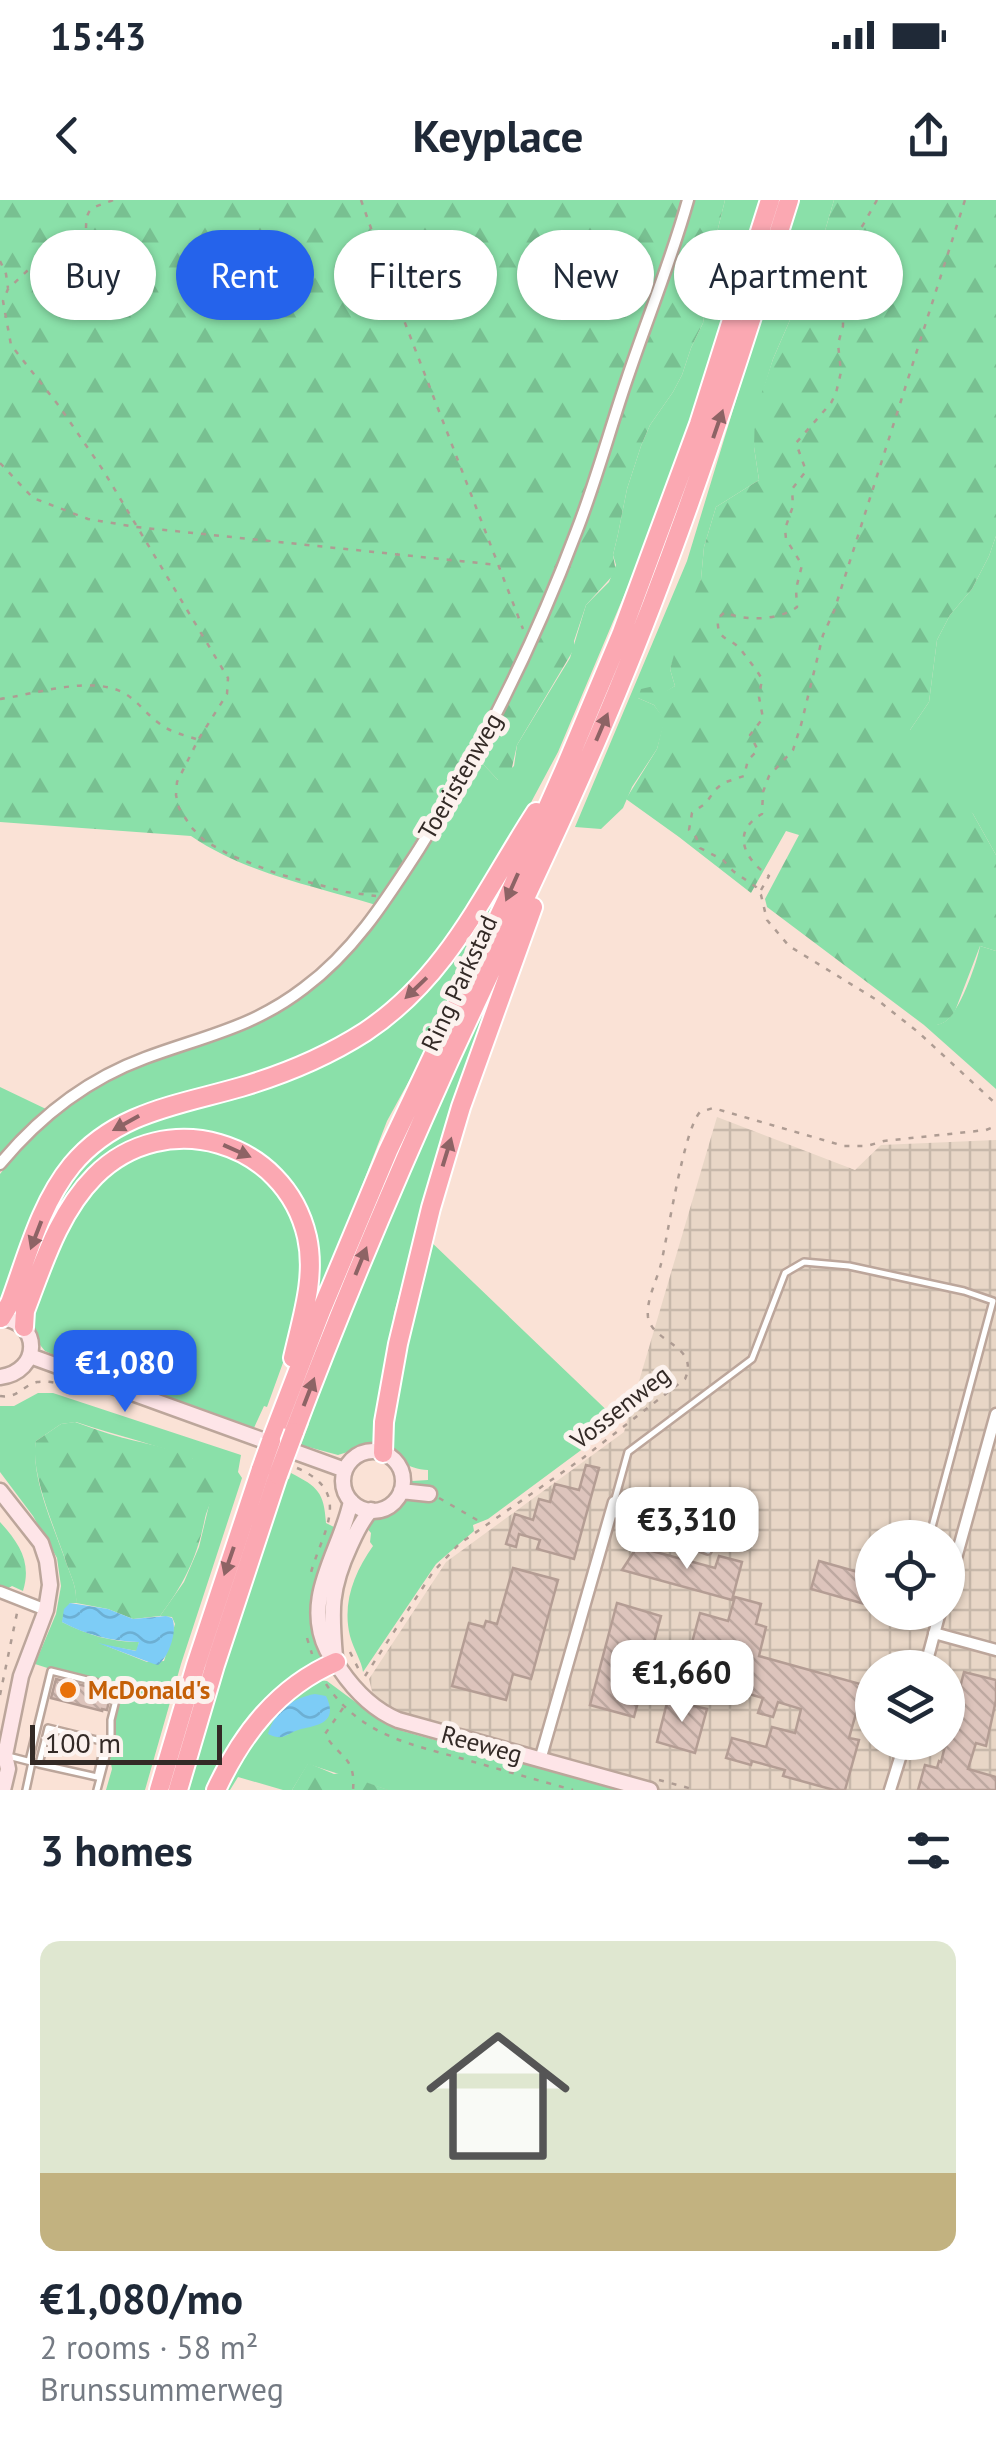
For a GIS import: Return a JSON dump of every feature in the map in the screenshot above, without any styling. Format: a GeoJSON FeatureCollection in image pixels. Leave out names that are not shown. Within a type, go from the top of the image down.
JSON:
{"type":"FeatureCollection","features":[{"type":"Feature","properties":{"kind":"highway","name":"Ring Parkstad"},"geometry":{"type":"LineString","coordinates":[[178,1790],[314,1329],[382,1166],[566,766],[621,635],[704,407],[770,200]]}},
{"type":"Feature","properties":{"kind":"highway","name":"Ring Parkstad"},"geometry":{"type":"LineString","coordinates":[[286,1429],[450,1059],[564,817],[656,594],[736,370],[789,200]]}},
{"type":"Feature","properties":{"kind":"highway"},"geometry":{"type":"LineString","coordinates":[[0,1318],[10,1303],[52,1196],[86,1151],[120,1125],[149,1112],[237,1088],[313,1061],[386,1016],[428,978],[452,948],[566,766]]}},
{"type":"Feature","properties":{"kind":"highway"},"geometry":{"type":"LineString","coordinates":[[383,1453],[384,1422],[398,1344],[445,1160],[564,817]]}},
{"type":"Feature","properties":{"kind":"highway"},"geometry":{"type":"LineString","coordinates":[[24,1327],[25,1311],[65,1215],[98,1172],[125,1154],[156,1142],[190,1138],[230,1147],[256,1160],[278,1180],[294,1202],[307,1236],[307,1296],[286,1429]]}},
{"type":"Feature","properties":{"kind":"highway","name":"Ring Parkstad"},"geometry":{"type":"LineString","coordinates":[[159,1790],[206,1634],[275,1469]]}},
{"type":"Feature","properties":{"kind":"highway"},"geometry":{"type":"LineString","coordinates":[[216,1790],[246,1734],[271,1706],[342,1655]]}},
{"type":"Feature","properties":{"kind":"street","name":"Toeristenweg"},"geometry":{"type":"LineString","coordinates":[[0,1164],[43,1118],[92,1083],[270,1011],[304,988],[350,947],[372,920],[476,755],[528,644],[578,529],[688,200]]}},
{"type":"Feature","properties":{"kind":"street"},"geometry":{"type":"LineString","coordinates":[[0,1318],[10,1318],[24,1327],[30,1338],[30,1356],[21,1370],[0,1376]]}},
{"type":"Feature","properties":{"kind":"street"},"geometry":{"type":"LineString","coordinates":[[30,1356],[345,1470]]}},
{"type":"Feature","properties":{"kind":"street"},"geometry":{"type":"LineString","coordinates":[[965,1526],[996,1414]]}},
{"type":"Feature","properties":{"kind":"street"},"geometry":{"type":"LineString","coordinates":[[383,1453],[400,1470],[400,1491],[392,1504],[378,1510],[363,1509],[350,1501],[343,1483],[345,1470],[359,1454],[383,1453]]}},
{"type":"Feature","properties":{"kind":"street"},"geometry":{"type":"LineString","coordinates":[[400,1491],[429,1494]]}},
{"type":"Feature","properties":{"kind":"street"},"geometry":{"type":"LineString","coordinates":[[0,1492],[35,1534],[45,1553],[50,1585],[46,1610],[20,1676],[3,1759],[8,1769],[3,1790]]}},
{"type":"Feature","properties":{"kind":"street","name":"Reeweg"},"geometry":{"type":"LineString","coordinates":[[350,1501],[347,1520],[327,1565],[319,1610],[329,1655],[342,1655],[356,1690],[389,1716],[650,1790]]}},
{"type":"Feature","properties":{"kind":"street"},"geometry":{"type":"LineString","coordinates":[[540,1760],[613,1508]]}},
{"type":"Feature","properties":{"kind":"street"},"geometry":{"type":"LineString","coordinates":[[342,1655],[332,1620],[334,1586],[360,1525],[371,1510]]}},
{"type":"Feature","properties":{"kind":"street"},"geometry":{"type":"LineString","coordinates":[[0,1592],[46,1610]]}},
{"type":"Feature","properties":{"kind":"street"},"geometry":{"type":"LineString","coordinates":[[930,1650],[935,1630]]}},
{"type":"Feature","properties":{"kind":"street"},"geometry":{"type":"LineString","coordinates":[[934,1633],[996,1650]]}},
{"type":"Feature","properties":{"kind":"street"},"geometry":{"type":"LineString","coordinates":[[890,1790],[899,1760]]}},
{"type":"Feature","properties":{"kind":"lane"},"geometry":{"type":"LineString","coordinates":[[708,1552],[613,1508],[628,1452],[752,1360],[785,1273],[804,1262],[850,1266],[994,1301],[933,1520]]}},
{"type":"Feature","properties":{"kind":"lane"},"geometry":{"type":"LineString","coordinates":[[26,1790],[52,1671],[119,1688],[111,1720],[112,1737],[97,1790]]}},
{"type":"Feature","properties":{"kind":"lane"},"geometry":{"type":"LineString","coordinates":[[3,1759],[34,1762],[96,1778],[105,1742],[48,1728],[34,1762]]}},
{"type":"Feature","properties":{"kind":"path"},"geometry":{"type":"LineString","coordinates":[[113,200],[90,209],[86,230],[27,270],[8,289],[3,301],[5,322],[12,344],[87,446],[228,678],[228,694],[181,770],[176,795],[183,816],[205,841],[230,856],[278,874],[387,898]]}},
{"type":"Feature","properties":{"kind":"path"},"geometry":{"type":"LineString","coordinates":[[361,200],[528,644]]}},
{"type":"Feature","properties":{"kind":"path"},"geometry":{"type":"LineString","coordinates":[[877,200],[841,254],[858,291],[843,310],[837,390],[832,402],[796,443],[806,471],[792,488],[793,506],[785,528],[786,539],[802,565],[796,589],[798,607],[791,612],[749,620],[723,613],[716,623],[720,634],[740,648],[761,676],[763,718],[751,732],[758,750],[748,760],[746,774],[718,786],[706,804],[692,813],[689,830],[700,848],[723,860],[760,892],[767,920],[789,946],[880,1002],[996,1104]]}},
{"type":"Feature","properties":{"kind":"path"},"geometry":{"type":"LineString","coordinates":[[760,892],[769,876],[756,868],[744,852],[745,833],[751,820],[762,814],[763,792],[769,776],[793,750],[823,635],[834,611],[965,200]]}},
{"type":"Feature","properties":{"kind":"path"},"geometry":{"type":"LineString","coordinates":[[0,261],[8,289]]}},
{"type":"Feature","properties":{"kind":"path"},"geometry":{"type":"LineString","coordinates":[[0,463],[33,498],[88,520],[498,565]]}},
{"type":"Feature","properties":{"kind":"path"},"geometry":{"type":"LineString","coordinates":[[0,699],[103,685],[123,692],[170,730],[198,740]]}},
{"type":"Feature","properties":{"kind":"path","name":"Vossenweg"},"geometry":{"type":"LineString","coordinates":[[342,1655],[364,1678],[433,1572],[459,1544],[686,1379],[688,1362],[680,1350],[652,1328],[648,1312],[692,1121],[700,1112],[713,1108],[855,1147],[996,1126]]}},
{"type":"Feature","properties":{"kind":"path"},"geometry":{"type":"LineString","coordinates":[[0,1396],[13,1397],[41,1382],[89,1392]]}},
{"type":"Feature","properties":{"kind":"path"},"geometry":{"type":"LineString","coordinates":[[275,1469],[316,1478],[328,1493],[331,1508],[347,1520]]}},
{"type":"Feature","properties":{"kind":"path"},"geometry":{"type":"LineString","coordinates":[[429,1494],[486,1525]]}},
{"type":"Feature","properties":{"kind":"path"},"geometry":{"type":"LineString","coordinates":[[0,1695],[14,1624],[24,1601]]}},
{"type":"Feature","properties":{"kind":"path"},"geometry":{"type":"LineString","coordinates":[[353,1790],[346,1758],[325,1734],[344,1707],[393,1740],[572,1790]]}},
{"type":"Feature","properties":{"kind":"shaded area"},"geometry":{"type":"Polygon","coordinates":[[[717,1117],[855,1170],[881,1145],[996,1140],[996,1790],[372,1790],[385,1744],[369,1679],[446,1562],[624,1432],[717,1117]]]}},
{"type":"Feature","properties":{"kind":"green space"},"geometry":{"type":"Polygon","coordinates":[[[0,200],[725,200],[718,230],[674,230],[674,320],[703,320],[703,323],[682,375],[641,446],[613,555],[616,572],[586,605],[574,649],[517,745],[509,781],[498,780],[483,764],[467,769],[452,782],[376,905],[257,869],[191,836],[0,822],[0,200]]]}},
{"type":"Feature","properties":{"kind":"green space"},"geometry":{"type":"Polygon","coordinates":[[[725,200],[763,200],[753,230],[718,230],[725,200]]]}},
{"type":"Feature","properties":{"kind":"green space"},"geometry":{"type":"Polygon","coordinates":[[[797,200],[834,200],[825,230],[788,230],[797,200]]]}},
{"type":"Feature","properties":{"kind":"green space"},"geometry":{"type":"Polygon","coordinates":[[[834,200],[996,200],[996,536],[972,589],[950,615],[937,640],[929,702],[910,730],[910,770],[943,779],[973,814],[996,855],[996,951],[980,946],[955,1011],[946,1021],[934,1025],[924,1025],[767,907],[765,899],[799,835],[786,831],[751,893],[626,799],[657,749],[664,720],[654,705],[638,698],[641,689],[654,686],[664,692],[675,686],[670,669],[685,616],[701,579],[704,547],[716,507],[759,480],[754,447],[755,413],[790,320],[903,320],[903,230],[825,230],[834,200]]]}},
{"type":"Feature","properties":{"kind":"green space"},"geometry":{"type":"Polygon","coordinates":[[[725,320],[655,522],[558,752],[483,892],[417,983],[344,1040],[84,1146],[0,1309],[0,1174],[31,1139],[65,1109],[103,1084],[145,1064],[247,1027],[312,987],[341,960],[391,900],[475,767],[483,764],[498,780],[514,766],[517,745],[570,658],[586,605],[609,582],[616,565],[613,555],[627,489],[641,446],[682,375],[703,323],[725,320]]]}},
{"type":"Feature","properties":{"kind":"green space"},"geometry":{"type":"Polygon","coordinates":[[[760,320],[790,320],[765,385],[754,447],[759,480],[716,507],[704,547],[701,579],[670,669],[675,686],[664,693],[638,698],[654,705],[665,720],[657,749],[623,808],[601,829],[575,827],[687,561],[760,320]]]}},
{"type":"Feature","properties":{"kind":"green space"},"geometry":{"type":"Polygon","coordinates":[[[996,536],[996,855],[973,814],[910,771],[910,730],[929,702],[937,640],[950,615],[972,589],[996,536]]]}},
{"type":"Feature","properties":{"kind":"green space"},"geometry":{"type":"Polygon","coordinates":[[[518,856],[427,1048],[387,1121],[309,1322],[298,1202],[218,1138],[104,1162],[26,1294],[19,1291],[65,1184],[108,1138],[385,1022],[518,856]]]}},
{"type":"Feature","properties":{"kind":"green space"},"geometry":{"type":"Polygon","coordinates":[[[980,946],[996,951],[996,1089],[924,1025],[942,1023],[952,1015],[980,946]]]}},
{"type":"Feature","properties":{"kind":"green space"},"geometry":{"type":"Polygon","coordinates":[[[511,949],[419,1223],[394,1313],[376,1446],[338,1455],[301,1445],[309,1424],[306,1422],[362,1275],[511,949]]]}},
{"type":"Feature","properties":{"kind":"green space"},"geometry":{"type":"Polygon","coordinates":[[[0,1087],[46,1109],[0,1155],[0,1087]]]}},
{"type":"Feature","properties":{"kind":"green space"},"geometry":{"type":"Polygon","coordinates":[[[185,1143],[245,1159],[290,1205],[305,1264],[293,1335],[267,1407],[264,1406],[253,1430],[45,1351],[32,1329],[30,1317],[45,1272],[86,1194],[125,1158],[185,1143]]]}},
{"type":"Feature","properties":{"kind":"green space"},"geometry":{"type":"Polygon","coordinates":[[[427,1238],[619,1422],[488,1519],[473,1525],[474,1531],[436,1564],[363,1672],[350,1636],[348,1612],[355,1578],[373,1546],[365,1526],[389,1509],[416,1498],[412,1481],[428,1480],[428,1470],[403,1462],[389,1439],[427,1238]]]}},
{"type":"Feature","properties":{"kind":"green space"},"geometry":{"type":"Polygon","coordinates":[[[38,1393],[53,1393],[241,1455],[238,1472],[242,1478],[181,1664],[145,1790],[106,1790],[112,1769],[109,1753],[113,1740],[108,1738],[122,1692],[35,1664],[56,1614],[61,1586],[57,1558],[33,1516],[0,1472],[0,1406],[14,1406],[38,1393]],[[76,1422],[61,1424],[36,1441],[35,1455],[40,1487],[76,1593],[76,1603],[70,1603],[62,1622],[100,1637],[139,1642],[137,1651],[104,1645],[147,1662],[164,1661],[175,1624],[172,1617],[160,1616],[184,1582],[199,1547],[210,1501],[193,1459],[76,1422]]]}},
{"type":"Feature","properties":{"kind":"green space"},"geometry":{"type":"Polygon","coordinates":[[[75,1422],[189,1457],[211,1471],[216,1481],[194,1558],[160,1616],[133,1619],[76,1603],[74,1584],[40,1485],[35,1454],[36,1441],[61,1424],[75,1422]]]}},
{"type":"Feature","properties":{"kind":"green space"},"geometry":{"type":"Polygon","coordinates":[[[291,1473],[318,1492],[326,1523],[338,1529],[316,1593],[316,1622],[324,1660],[308,1671],[211,1790],[188,1790],[213,1693],[284,1481],[291,1473]]]}},
{"type":"Feature","properties":{"kind":"green space"},"geometry":{"type":"Polygon","coordinates":[[[0,1522],[25,1562],[23,1591],[0,1586],[0,1522]]]}},
{"type":"Feature","properties":{"kind":"green space"},"geometry":{"type":"Polygon","coordinates":[[[316,1680],[327,1681],[385,1724],[402,1731],[618,1790],[388,1790],[308,1764],[292,1790],[238,1777],[230,1790],[220,1790],[278,1706],[316,1680]]]}},
{"type":"Feature","properties":{"kind":"green space"},"geometry":{"type":"Polygon","coordinates":[[[308,1763],[334,1774],[349,1772],[357,1779],[388,1790],[292,1790],[308,1763]]]}},
{"type":"Feature","properties":{"kind":"water"},"geometry":{"type":"Polygon","coordinates":[[[70,1603],[108,1609],[133,1619],[172,1618],[173,1636],[166,1656],[158,1665],[98,1643],[136,1651],[139,1642],[99,1636],[62,1622],[64,1609],[70,1603]]]}},
{"type":"Feature","properties":{"kind":"water"},"geometry":{"type":"Polygon","coordinates":[[[315,1694],[326,1696],[330,1711],[326,1720],[282,1737],[268,1734],[286,1707],[315,1694]]]}},
{"type":"Feature","properties":{"kind":"building"},"geometry":{"type":"Polygon","coordinates":[[[586,1465],[599,1468],[574,1559],[537,1549],[540,1540],[519,1534],[516,1547],[506,1544],[515,1514],[533,1520],[539,1499],[550,1502],[555,1484],[579,1490],[586,1465]]]}},
{"type":"Feature","properties":{"kind":"building"},"geometry":{"type":"Polygon","coordinates":[[[637,1547],[715,1568],[719,1556],[742,1562],[732,1600],[622,1570],[637,1547]]]}},
{"type":"Feature","properties":{"kind":"building"},"geometry":{"type":"Polygon","coordinates":[[[819,1561],[855,1571],[855,1601],[811,1589],[819,1561]]]}},
{"type":"Feature","properties":{"kind":"building"},"geometry":{"type":"Polygon","coordinates":[[[513,1568],[558,1580],[531,1679],[513,1674],[506,1700],[452,1686],[469,1623],[484,1627],[486,1621],[497,1624],[513,1568]]]}},
{"type":"Feature","properties":{"kind":"building"},"geometry":{"type":"Polygon","coordinates":[[[735,1597],[761,1604],[756,1624],[766,1627],[759,1656],[855,1683],[855,1717],[849,1738],[855,1739],[855,1754],[845,1790],[783,1776],[785,1770],[752,1761],[751,1765],[726,1758],[732,1738],[766,1747],[772,1727],[795,1733],[801,1709],[778,1702],[773,1717],[758,1713],[763,1698],[710,1683],[718,1657],[690,1650],[700,1613],[728,1621],[735,1597]]]}},
{"type":"Feature","properties":{"kind":"building"},"geometry":{"type":"Polygon","coordinates":[[[617,1603],[661,1616],[634,1717],[590,1705],[617,1603]]]}},
{"type":"Feature","properties":{"kind":"building"},"geometry":{"type":"Polygon","coordinates":[[[965,1672],[996,1680],[986,1746],[976,1743],[968,1769],[996,1777],[996,1790],[918,1790],[925,1765],[937,1768],[941,1762],[965,1760],[965,1672]]]}},
{"type":"Feature","properties":{"kind":"building"},"geometry":{"type":"Polygon","coordinates":[[[56,1679],[111,1692],[107,1710],[51,1698],[56,1679]]]}},
{"type":"Feature","properties":{"kind":"building"},"geometry":{"type":"Polygon","coordinates":[[[681,1696],[690,1699],[689,1705],[707,1709],[695,1753],[657,1742],[668,1699],[679,1702],[681,1696]]]}},
{"type":"Feature","properties":{"kind":"place","name":"McDonald's"},"geometry":{"type":"Point","coordinates":[68,1690]}}]}
